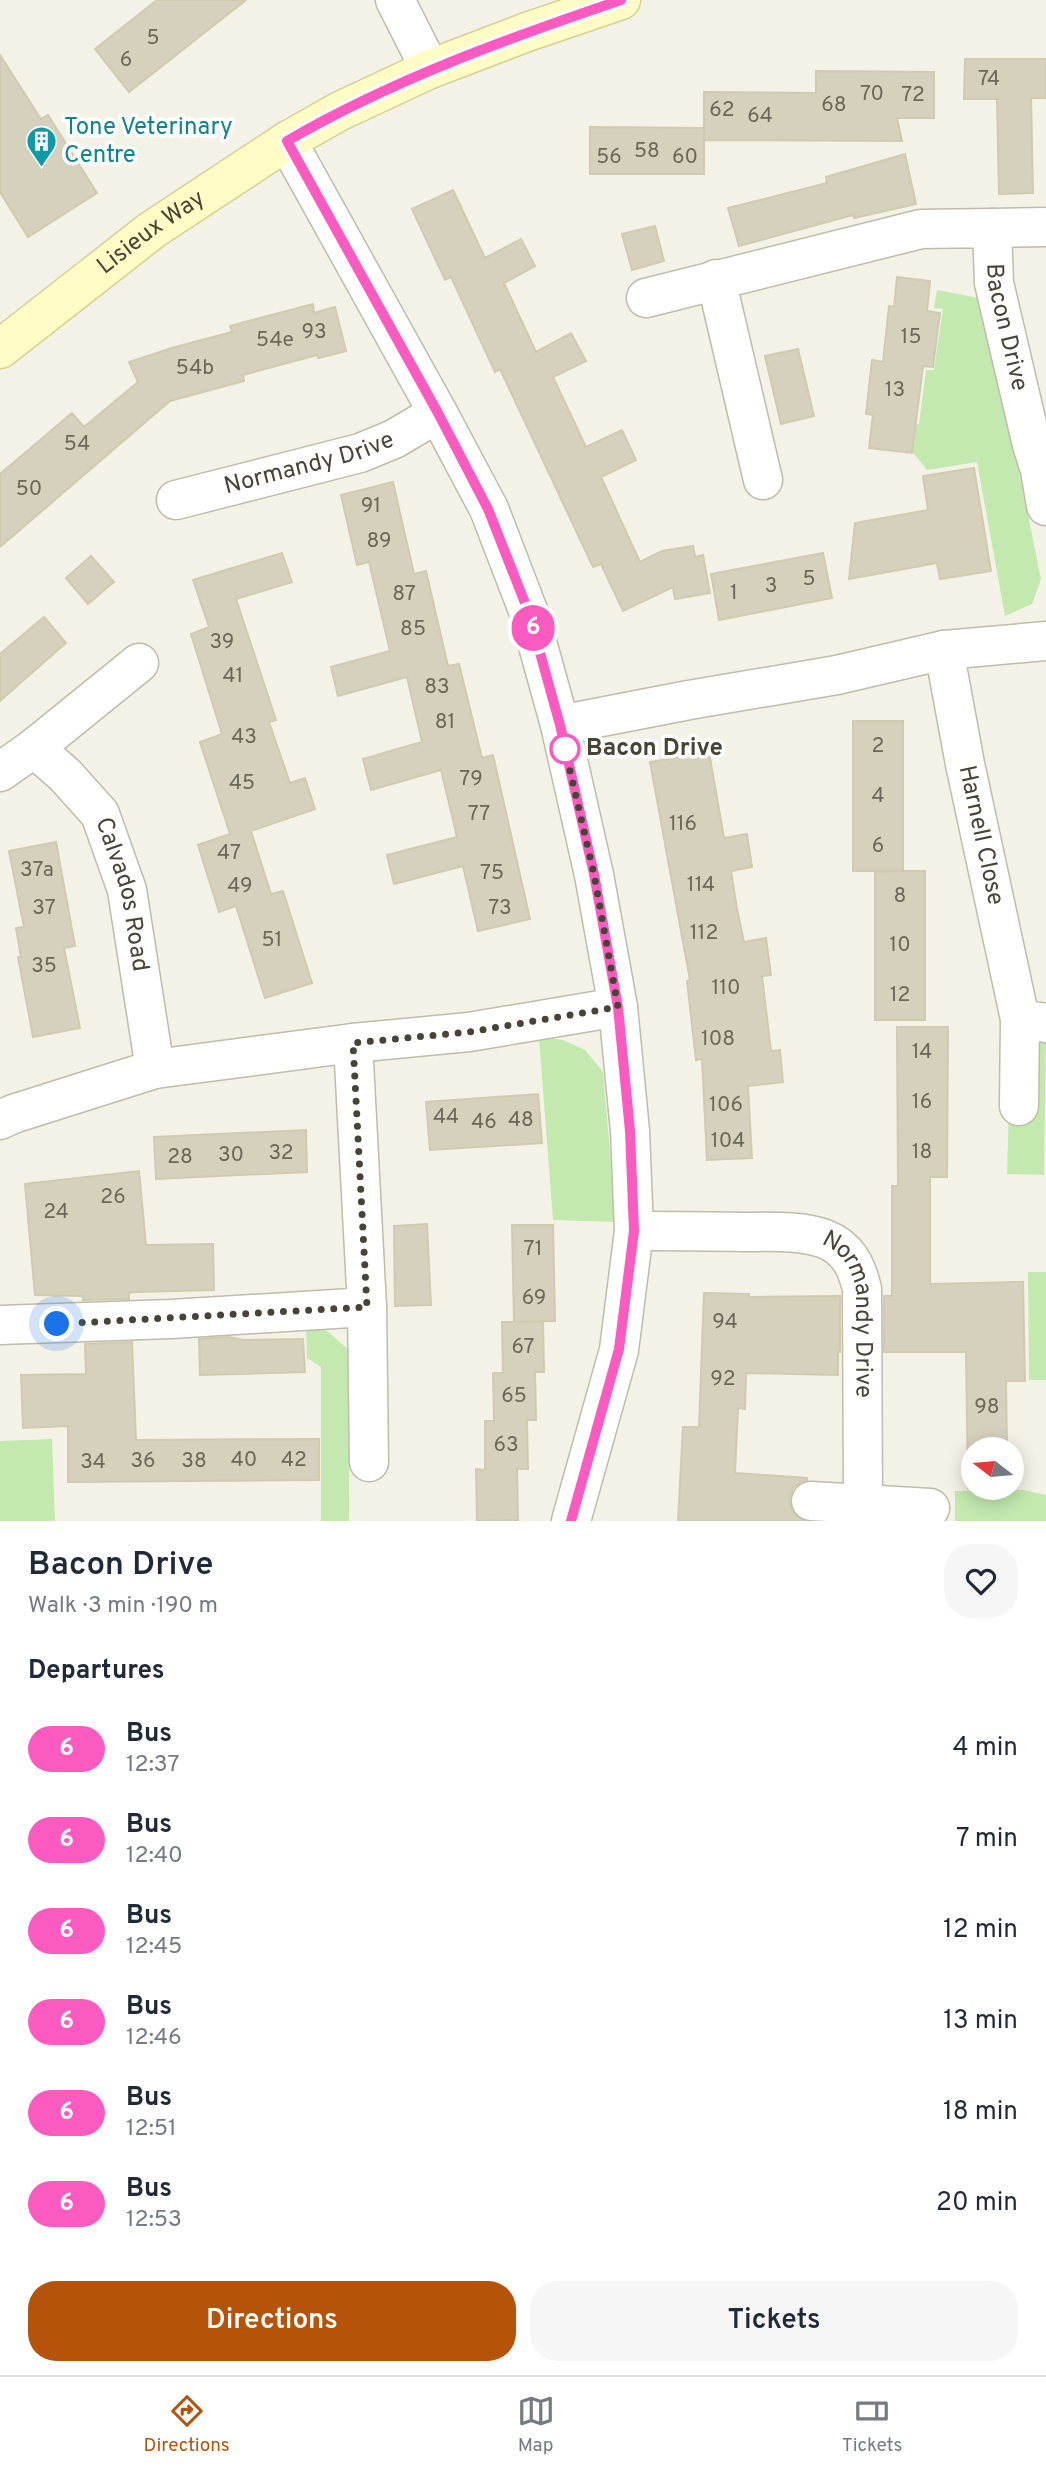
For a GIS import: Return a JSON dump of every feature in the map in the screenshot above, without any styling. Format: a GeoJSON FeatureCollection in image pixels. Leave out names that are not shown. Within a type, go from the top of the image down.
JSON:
{"type":"FeatureCollection","features":[{"type":"Feature","properties":{"kind":"street"},"geometry":{"type":"LineString","coordinates":[[395,0],[430,69]]}},
{"type":"Feature","properties":{"kind":"street","name":"Lisieux Way"},"geometry":{"type":"LineString","coordinates":[[0,349],[152,230],[287,141],[340,111],[430,69],[621,0]]}},
{"type":"Feature","properties":{"kind":"street"},"geometry":{"type":"LineString","coordinates":[[287,141],[438,413],[488,509],[529,613],[560,725],[594,874],[618,1007],[630,1131],[634,1231],[619,1349],[571,1521]]}},
{"type":"Feature","properties":{"kind":"street","name":"Bacon Drive"},"geometry":{"type":"LineString","coordinates":[[646,299],[716,279],[921,229],[1046,227]]}},
{"type":"Feature","properties":{"kind":"street","name":"Bacon Drive"},"geometry":{"type":"LineString","coordinates":[[992,228],[994,282],[1032,445],[1041,470],[1046,506]]}},
{"type":"Feature","properties":{"kind":"street"},"geometry":{"type":"LineString","coordinates":[[716,279],[763,480]]}},
{"type":"Feature","properties":{"kind":"street","name":"Normandy Drive"},"geometry":{"type":"LineString","coordinates":[[176,500],[360,453],[394,439],[438,413]]}},
{"type":"Feature","properties":{"kind":"street"},"geometry":{"type":"LineString","coordinates":[[560,725],[837,675],[944,650],[1046,641]]}},
{"type":"Feature","properties":{"kind":"street","name":"Harnell Close"},"geometry":{"type":"LineString","coordinates":[[944,650],[965,764],[1033,1021],[1019,1106]]}},
{"type":"Feature","properties":{"kind":"street"},"geometry":{"type":"LineString","coordinates":[[0,772],[139,663]]}},
{"type":"Feature","properties":{"kind":"street","name":"Calvados Road"},"geometry":{"type":"LineString","coordinates":[[34,748],[65,775],[100,814],[127,890],[155,1069]]}},
{"type":"Feature","properties":{"kind":"street"},"geometry":{"type":"LineString","coordinates":[[0,1121],[13,1114],[155,1069],[353,1043],[469,1032],[618,1007]]}},
{"type":"Feature","properties":{"kind":"street"},"geometry":{"type":"LineString","coordinates":[[353,1043],[367,1307],[369,1462]]}},
{"type":"Feature","properties":{"kind":"street","name":"Normandy Drive"},"geometry":{"type":"LineString","coordinates":[[634,1231],[807,1234],[826,1239],[842,1249],[857,1268],[862,1289],[863,1504]]}},
{"type":"Feature","properties":{"kind":"street"},"geometry":{"type":"LineString","coordinates":[[0,1325],[171,1319],[367,1307]]}},
{"type":"Feature","properties":{"kind":"street"},"geometry":{"type":"LineString","coordinates":[[811,1501],[930,1508]]}},
{"type":"Feature","properties":{"kind":"green space"},"geometry":{"type":"Polygon","coordinates":[[[937,290],[984,299],[1041,579],[1032,604],[1005,616],[977,462],[927,470],[911,450],[913,425],[919,424],[926,370],[934,370],[943,309],[934,308],[937,290]]]}},
{"type":"Feature","properties":{"kind":"green space"},"geometry":{"type":"Polygon","coordinates":[[[1046,1034],[1044,1175],[1007,1174],[1009,1105],[1014,1062],[1046,1034]]]}},
{"type":"Feature","properties":{"kind":"green space"},"geometry":{"type":"Polygon","coordinates":[[[539,1037],[563,1040],[585,1050],[603,1072],[616,1222],[553,1220],[539,1037]]]}},
{"type":"Feature","properties":{"kind":"green space"},"geometry":{"type":"Polygon","coordinates":[[[1028,1272],[1046,1272],[1046,1380],[1029,1380],[1028,1272]]]}},
{"type":"Feature","properties":{"kind":"green space"},"geometry":{"type":"Polygon","coordinates":[[[318,1323],[350,1351],[349,1521],[321,1521],[321,1367],[307,1358],[306,1326],[318,1323]]]}},
{"type":"Feature","properties":{"kind":"green space"},"geometry":{"type":"Polygon","coordinates":[[[52,1439],[55,1521],[0,1521],[0,1441],[52,1439]]]}},
{"type":"Feature","properties":{"kind":"green space"},"geometry":{"type":"Polygon","coordinates":[[[1024,1490],[1046,1495],[1046,1521],[955,1521],[955,1491],[961,1491],[961,1500],[1024,1500],[1024,1490]]]}},
{"type":"Feature","properties":{"kind":"building"},"geometry":{"type":"Polygon","coordinates":[[[157,0],[246,0],[129,92],[95,49],[157,0]]]}},
{"type":"Feature","properties":{"kind":"building","name":"Tone Veterinary Centre"},"geometry":{"type":"Polygon","coordinates":[[[0,55],[41,119],[48,115],[97,193],[28,237],[0,192],[0,55]]]}},
{"type":"Feature","properties":{"kind":"building"},"geometry":{"type":"Polygon","coordinates":[[[965,59],[1046,59],[1046,98],[1031,98],[1033,193],[999,194],[997,99],[964,99],[965,59]]]}},
{"type":"Feature","properties":{"kind":"building"},"geometry":{"type":"Polygon","coordinates":[[[816,71],[934,72],[934,118],[897,118],[902,141],[704,140],[704,92],[816,93],[816,71]]]}},
{"type":"Feature","properties":{"kind":"building"},"geometry":{"type":"Polygon","coordinates":[[[590,127],[704,128],[704,174],[590,174],[590,127]]]}},
{"type":"Feature","properties":{"kind":"building"},"geometry":{"type":"Polygon","coordinates":[[[905,154],[916,204],[854,218],[853,215],[739,246],[728,208],[827,183],[826,177],[905,154]]]}},
{"type":"Feature","properties":{"kind":"building"},"geometry":{"type":"Polygon","coordinates":[[[453,190],[485,258],[521,239],[535,266],[504,283],[536,352],[571,333],[586,361],[553,377],[586,447],[622,430],[636,460],[601,477],[640,562],[662,551],[693,546],[695,557],[703,555],[710,593],[675,599],[673,587],[623,611],[601,564],[593,567],[500,369],[495,372],[451,277],[445,280],[412,209],[453,190]]]}},
{"type":"Feature","properties":{"kind":"building"},"geometry":{"type":"Polygon","coordinates":[[[655,226],[664,261],[632,270],[622,234],[655,226]]]}},
{"type":"Feature","properties":{"kind":"building"},"geometry":{"type":"Polygon","coordinates":[[[897,277],[930,281],[927,311],[940,313],[933,367],[923,366],[912,453],[869,448],[873,415],[866,414],[872,360],[883,362],[889,306],[894,307],[897,277]]]}},
{"type":"Feature","properties":{"kind":"building"},"geometry":{"type":"Polygon","coordinates":[[[313,304],[314,313],[335,307],[346,351],[318,358],[317,355],[243,375],[244,381],[170,401],[0,547],[0,474],[72,413],[84,427],[138,382],[129,362],[232,332],[230,326],[313,304]]]}},
{"type":"Feature","properties":{"kind":"building"},"geometry":{"type":"Polygon","coordinates":[[[798,349],[814,416],[781,424],[765,356],[798,349]]]}},
{"type":"Feature","properties":{"kind":"building"},"geometry":{"type":"Polygon","coordinates":[[[974,468],[991,571],[940,579],[937,563],[849,579],[855,523],[928,510],[923,476],[974,468]]]}},
{"type":"Feature","properties":{"kind":"building"},"geometry":{"type":"Polygon","coordinates":[[[393,482],[414,574],[426,571],[448,666],[459,664],[482,758],[493,755],[530,919],[478,931],[463,866],[394,884],[387,855],[457,837],[441,770],[371,790],[363,759],[422,742],[407,677],[338,696],[331,667],[390,651],[369,562],[357,565],[341,495],[393,482]]]}},
{"type":"Feature","properties":{"kind":"building"},"geometry":{"type":"Polygon","coordinates":[[[282,553],[292,582],[236,599],[276,720],[269,722],[290,783],[305,778],[315,809],[251,831],[271,894],[283,891],[312,983],[265,998],[236,906],[219,912],[198,845],[230,834],[200,742],[222,734],[191,634],[209,627],[193,580],[282,553]]]}},
{"type":"Feature","properties":{"kind":"building"},"geometry":{"type":"Polygon","coordinates":[[[823,553],[832,598],[719,620],[711,574],[823,553]]]}},
{"type":"Feature","properties":{"kind":"building"},"geometry":{"type":"Polygon","coordinates":[[[91,556],[114,582],[88,604],[66,578],[91,556]]]}},
{"type":"Feature","properties":{"kind":"building"},"geometry":{"type":"Polygon","coordinates":[[[44,617],[66,643],[0,701],[0,654],[44,617]]]}},
{"type":"Feature","properties":{"kind":"building"},"geometry":{"type":"Polygon","coordinates":[[[853,721],[903,721],[903,871],[925,871],[925,1020],[875,1020],[875,872],[902,871],[853,871],[853,721]]]}},
{"type":"Feature","properties":{"kind":"building"},"geometry":{"type":"Polygon","coordinates":[[[709,752],[724,838],[747,834],[752,867],[731,871],[744,942],[766,938],[771,975],[762,976],[771,1051],[780,1050],[783,1082],[748,1086],[752,1158],[707,1160],[702,1059],[696,1060],[687,981],[690,980],[650,762],[709,752]]]}},
{"type":"Feature","properties":{"kind":"building"},"geometry":{"type":"Polygon","coordinates":[[[56,842],[75,946],[64,948],[80,1028],[33,1037],[18,957],[21,957],[16,928],[24,927],[9,851],[56,842]]]}},
{"type":"Feature","properties":{"kind":"building"},"geometry":{"type":"Polygon","coordinates":[[[897,1027],[948,1027],[947,1177],[930,1177],[930,1284],[1023,1282],[1025,1381],[1006,1381],[1007,1437],[967,1437],[966,1352],[884,1352],[884,1296],[892,1296],[892,1186],[898,1186],[897,1027]]]}},
{"type":"Feature","properties":{"kind":"building"},"geometry":{"type":"Polygon","coordinates":[[[538,1094],[542,1143],[430,1150],[426,1102],[538,1094]]]}},
{"type":"Feature","properties":{"kind":"building"},"geometry":{"type":"Polygon","coordinates":[[[306,1130],[307,1172],[156,1179],[154,1137],[306,1130]]]}},
{"type":"Feature","properties":{"kind":"building"},"geometry":{"type":"Polygon","coordinates":[[[139,1171],[146,1245],[213,1244],[214,1290],[136,1292],[129,1293],[129,1299],[83,1300],[83,1296],[35,1295],[25,1184],[139,1171]]]}},
{"type":"Feature","properties":{"kind":"building"},"geometry":{"type":"Polygon","coordinates":[[[427,1224],[431,1305],[395,1306],[394,1226],[427,1224]]]}},
{"type":"Feature","properties":{"kind":"building"},"geometry":{"type":"Polygon","coordinates":[[[512,1225],[553,1225],[555,1321],[514,1322],[512,1225]]]}},
{"type":"Feature","properties":{"kind":"building"},"geometry":{"type":"Polygon","coordinates":[[[704,1293],[749,1294],[749,1297],[840,1296],[838,1375],[746,1373],[745,1409],[738,1408],[735,1473],[807,1478],[793,1488],[789,1499],[792,1511],[804,1521],[678,1521],[683,1427],[699,1427],[704,1293]]]}},
{"type":"Feature","properties":{"kind":"building"},"geometry":{"type":"Polygon","coordinates":[[[502,1322],[543,1322],[544,1372],[535,1372],[536,1420],[527,1420],[528,1469],[517,1469],[518,1520],[477,1521],[476,1469],[485,1470],[485,1421],[494,1421],[493,1373],[503,1373],[502,1322]]]}},
{"type":"Feature","properties":{"kind":"building"},"geometry":{"type":"Polygon","coordinates":[[[228,1337],[245,1340],[303,1339],[305,1372],[200,1375],[199,1339],[228,1337]]]}},
{"type":"Feature","properties":{"kind":"building"},"geometry":{"type":"Polygon","coordinates":[[[132,1342],[136,1440],[319,1439],[319,1480],[68,1482],[68,1426],[23,1428],[21,1375],[86,1374],[85,1344],[132,1342]]]}},
{"type":"Feature","properties":{"kind":"bus line","name":"6"},"geometry":{"type":"LineString","coordinates":[[571,1521],[619,1349],[634,1231],[630,1131],[618,1007],[594,874],[560,725],[529,613],[488,509],[438,413],[287,141],[340,111],[430,69],[621,0]]}},
{"type":"Feature","properties":{"kind":"place","name":"Tone Veterinary Centre"},"geometry":{"type":"Point","coordinates":[41,169]}},
{"type":"Feature","properties":{"kind":"place","name":"Bacon Drive"},"geometry":{"type":"Point","coordinates":[565,749]}},
{"type":"Feature","properties":{"kind":"route"},"geometry":{"type":"LineString","coordinates":[[57,1324],[367,1307],[353,1043],[469,1032],[618,1007],[594,874],[565,749]]}}]}
